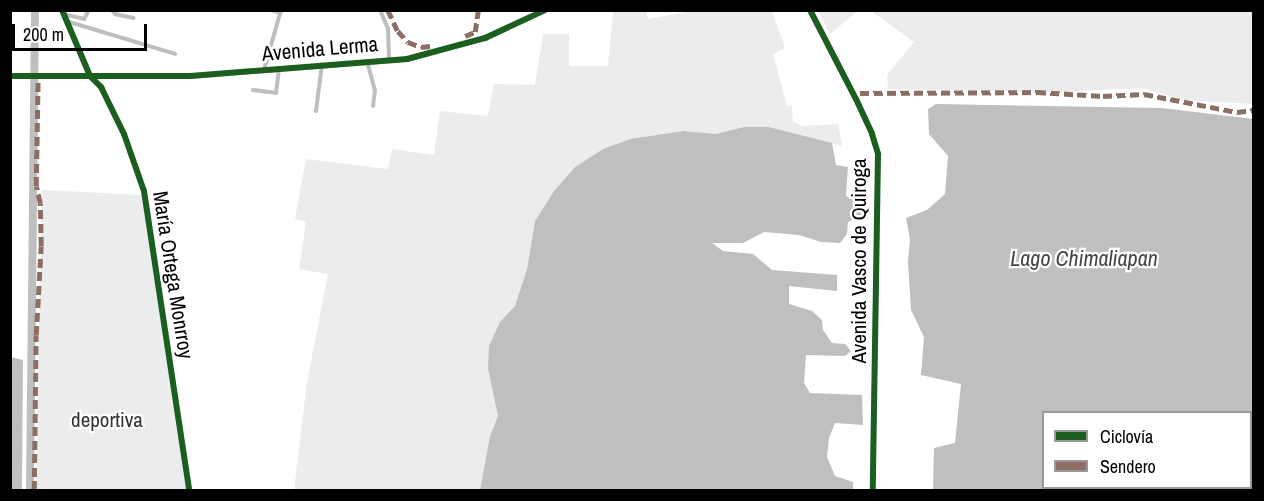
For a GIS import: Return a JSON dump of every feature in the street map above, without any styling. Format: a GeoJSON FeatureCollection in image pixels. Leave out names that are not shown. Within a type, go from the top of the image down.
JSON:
{"type":"FeatureCollection","features":[{"type":"Feature","properties":{"kind":"street"},"geometry":{"type":"LineString","coordinates":[[63,12],[84,19],[88,10]]}},
{"type":"Feature","properties":{"kind":"street"},"geometry":{"type":"LineString","coordinates":[[112,10],[115,14],[134,18]]}},
{"type":"Feature","properties":{"kind":"street"},"geometry":{"type":"LineString","coordinates":[[264,71],[281,12],[271,10]]}},
{"type":"Feature","properties":{"kind":"street"},"geometry":{"type":"LineString","coordinates":[[380,10],[388,29],[389,60]]}},
{"type":"Feature","properties":{"kind":"street","name":"Avenida Lerma"},"geometry":{"type":"LineString","coordinates":[[38,76],[190,76],[407,59],[478,40],[545,10]]}},
{"type":"Feature","properties":{"kind":"street","name":"Avenida Vasco de Quiroga"},"geometry":{"type":"LineString","coordinates":[[810,10],[860,108],[878,154],[873,490]]}},
{"type":"Feature","properties":{"kind":"street","name":"María Ortega Monrroy"},"geometry":{"type":"LineString","coordinates":[[63,12],[90,76],[101,87],[124,134],[144,191],[189,490]]}},
{"type":"Feature","properties":{"kind":"street"},"geometry":{"type":"LineString","coordinates":[[65,21],[175,54]]}},
{"type":"Feature","properties":{"kind":"street"},"geometry":{"type":"LineString","coordinates":[[476,32],[478,40]]}},
{"type":"Feature","properties":{"kind":"street"},"geometry":{"type":"LineString","coordinates":[[367,61],[375,90],[373,106]]}},
{"type":"Feature","properties":{"kind":"street"},"geometry":{"type":"LineString","coordinates":[[316,111],[322,64]]}},
{"type":"Feature","properties":{"kind":"street"},"geometry":{"type":"LineString","coordinates":[[253,90],[276,93],[279,70]]}},
{"type":"Feature","properties":{"kind":"street"},"geometry":{"type":"LineString","coordinates":[[10,76],[38,76]]}},
{"type":"Feature","properties":{"kind":"green space"},"geometry":{"type":"Polygon","coordinates":[[[613,11],[646,11],[648,19],[692,11],[772,11],[785,48],[773,54],[787,106],[792,105],[793,122],[803,126],[838,124],[842,146],[769,127],[744,127],[716,134],[683,131],[630,139],[603,149],[575,167],[554,191],[535,221],[527,269],[515,306],[499,324],[488,369],[498,416],[490,436],[480,490],[294,490],[307,382],[328,274],[299,269],[306,222],[295,219],[306,159],[388,169],[392,149],[434,155],[440,111],[488,116],[494,84],[535,85],[543,34],[569,34],[569,66],[608,66],[613,11]]]}},
{"type":"Feature","properties":{"kind":"green space"},"geometry":{"type":"Polygon","coordinates":[[[818,11],[858,11],[830,34],[818,11]]]}},
{"type":"Feature","properties":{"kind":"green space"},"geometry":{"type":"Polygon","coordinates":[[[871,11],[1253,11],[1253,104],[1182,100],[1143,88],[1062,92],[888,89],[887,75],[914,42],[871,11]]]}},
{"type":"Feature","properties":{"kind":"green space","name":"deportiva"},"geometry":{"type":"Polygon","coordinates":[[[42,190],[144,195],[187,490],[36,490],[42,190]]]}},
{"type":"Feature","properties":{"kind":"water","name":"Lago Chimaliapan"},"geometry":{"type":"Polygon","coordinates":[[[936,104],[1162,108],[1253,119],[1253,490],[933,490],[934,448],[955,443],[961,384],[921,375],[924,337],[911,310],[908,261],[910,240],[906,218],[927,210],[945,194],[948,156],[929,134],[928,109],[936,104]]]}},
{"type":"Feature","properties":{"kind":"water"},"geometry":{"type":"Polygon","coordinates":[[[744,127],[769,127],[832,143],[836,165],[848,167],[846,196],[863,205],[861,216],[848,222],[847,234],[840,243],[821,242],[799,235],[764,232],[743,243],[712,243],[723,251],[753,254],[772,270],[837,275],[837,291],[789,286],[789,304],[812,311],[822,320],[823,330],[832,343],[845,344],[851,351],[845,356],[806,355],[804,383],[810,393],[862,395],[863,425],[835,423],[829,438],[827,457],[835,476],[853,482],[853,490],[480,490],[490,436],[498,416],[488,369],[489,346],[500,322],[515,306],[527,269],[535,221],[554,191],[575,167],[603,149],[630,139],[683,131],[716,134],[744,127]]]}},
{"type":"Feature","properties":{"kind":"water"},"geometry":{"type":"Polygon","coordinates":[[[11,357],[23,360],[22,490],[11,490],[11,357]]]}},
{"type":"Feature","properties":{"kind":"waterway"},"geometry":{"type":"LineString","coordinates":[[30,490],[35,10]]}},
{"type":"Feature","properties":{"kind":"marked path"},"geometry":{"type":"LineString","coordinates":[[388,10],[398,31],[408,42],[421,47],[430,46]]}},
{"type":"Feature","properties":{"kind":"marked path"},"geometry":{"type":"LineString","coordinates":[[465,36],[475,32],[478,10]]}},
{"type":"Feature","properties":{"kind":"marked path"},"geometry":{"type":"LineString","coordinates":[[34,490],[36,335],[41,246],[40,203],[36,186],[38,76]]}},
{"type":"Feature","properties":{"kind":"marked path"},"geometry":{"type":"LineString","coordinates":[[860,93],[1037,92],[1103,96],[1144,94],[1237,112],[1254,110]]}},
{"type":"Feature","properties":{"kind":"cycle path"},"geometry":{"type":"LineString","coordinates":[[62,10],[90,76],[101,87],[124,134],[144,191],[189,490]]}},
{"type":"Feature","properties":{"kind":"cycle path"},"geometry":{"type":"LineString","coordinates":[[10,76],[190,76],[407,59],[485,38],[545,10]]}},
{"type":"Feature","properties":{"kind":"cycle path"},"geometry":{"type":"LineString","coordinates":[[810,10],[856,99],[872,134],[878,154],[873,490]]}}]}
